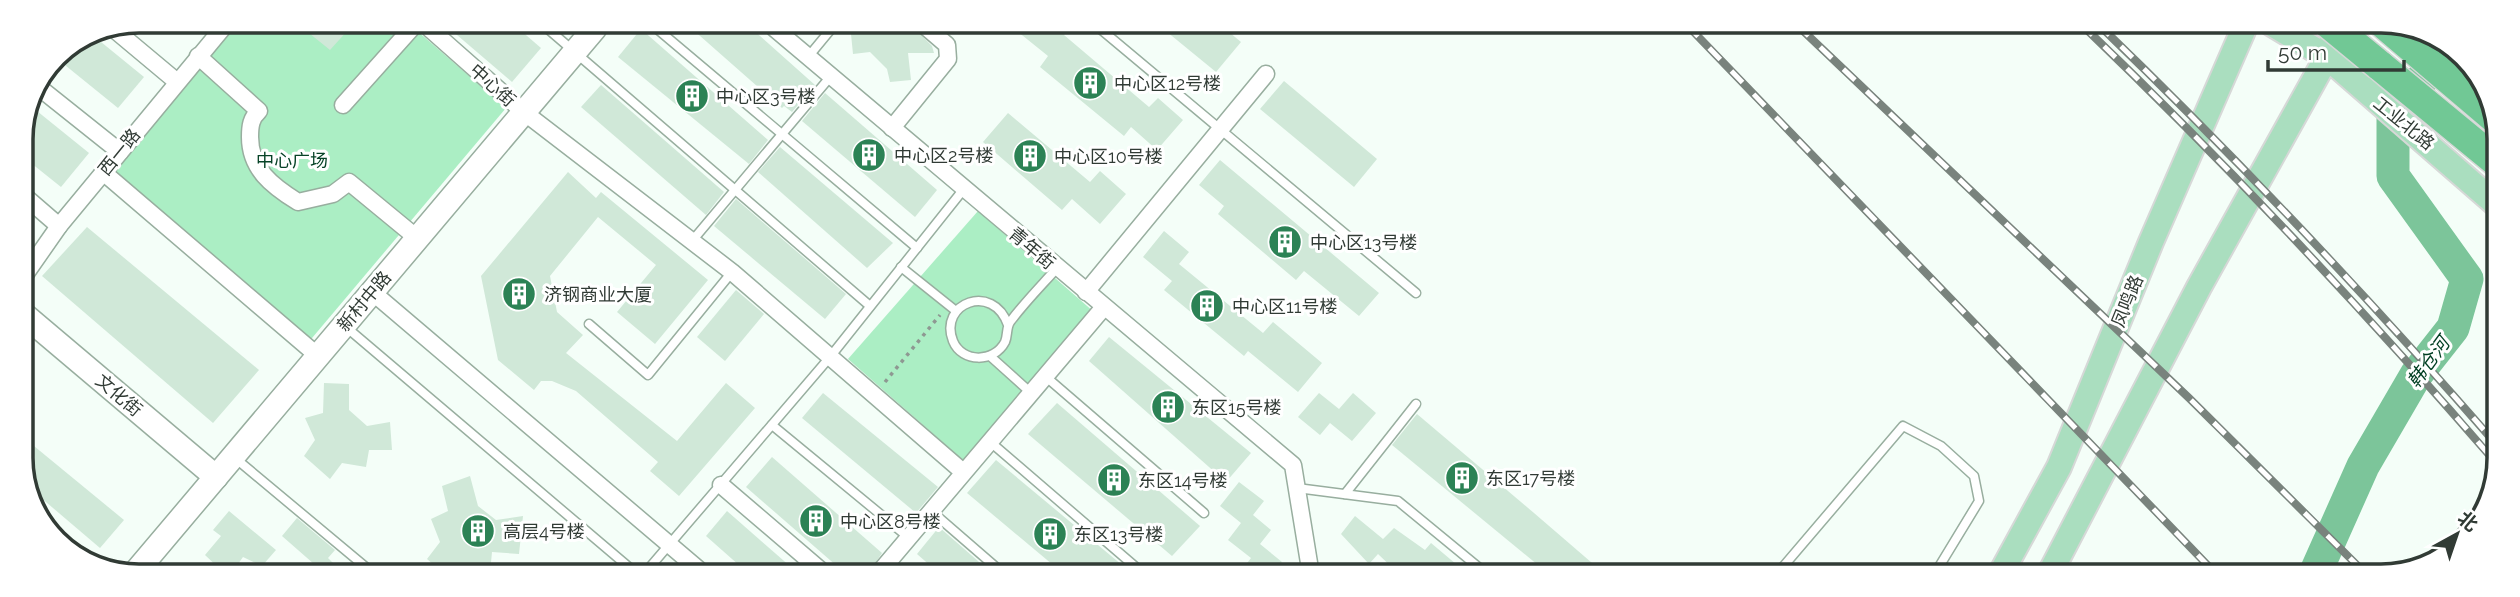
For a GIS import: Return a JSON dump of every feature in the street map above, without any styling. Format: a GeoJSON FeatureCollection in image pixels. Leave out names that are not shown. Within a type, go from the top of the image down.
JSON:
{"type":"FeatureCollection","features":[{"type":"Feature","properties":{"kind":"highway"},"geometry":{"type":"LineString","coordinates":[[2340,33],[2487,154]]}},
{"type":"Feature","properties":{"kind":"highway"},"geometry":{"type":"LineString","coordinates":[[2397,35],[2482,107]]}},
{"type":"Feature","properties":{"kind":"main road","name":"凤鸣路"},"geometry":{"type":"LineString","coordinates":[[2006,564],[2059,467],[2151,242],[2242,33]]}},
{"type":"Feature","properties":{"kind":"main road","name":"工业北路"},"geometry":{"type":"LineString","coordinates":[[2287,33],[2327,57],[2487,196]]}},
{"type":"Feature","properties":{"kind":"main road"},"geometry":{"type":"LineString","coordinates":[[2055,564],[2199,287],[2327,57],[2334,33]]}},
{"type":"Feature","properties":{"kind":"street","name":"西一路"},"geometry":{"type":"LineString","coordinates":[[33,263],[59,226],[176,81],[219,33]]}},
{"type":"Feature","properties":{"kind":"street"},"geometry":{"type":"LineString","coordinates":[[343,106],[407,33]]}},
{"type":"Feature","properties":{"kind":"street","name":"中心街"},"geometry":{"type":"LineString","coordinates":[[435,33],[525,113],[732,272],[962,471]]}},
{"type":"Feature","properties":{"kind":"street","name":"新村中路"},"geometry":{"type":"LineString","coordinates":[[142,564],[591,33]]}},
{"type":"Feature","properties":{"kind":"street","name":"青年街"},"geometry":{"type":"LineString","coordinates":[[780,33],[963,191],[1293,465],[1297,488]]}},
{"type":"Feature","properties":{"kind":"street"},"geometry":{"type":"LineString","coordinates":[[892,128],[948,59],[947,45],[933,33]]}},
{"type":"Feature","properties":{"kind":"street"},"geometry":{"type":"LineString","coordinates":[[120,35],[176,81]]}},
{"type":"Feature","properties":{"kind":"street"},"geometry":{"type":"LineString","coordinates":[[198,56],[259,111],[250,127],[250,144],[255,163],[267,181],[298,202],[333,194],[349,181],[417,238]]}},
{"type":"Feature","properties":{"kind":"street"},"geometry":{"type":"LineString","coordinates":[[1086,292],[1266,74]]}},
{"type":"Feature","properties":{"kind":"street"},"geometry":{"type":"LineString","coordinates":[[45,92],[120,152]]}},
{"type":"Feature","properties":{"kind":"street"},"geometry":{"type":"LineString","coordinates":[[103,172],[317,356]]}},
{"type":"Feature","properties":{"kind":"street"},"geometry":{"type":"LineString","coordinates":[[33,204],[59,226]]}},
{"type":"Feature","properties":{"kind":"street"},"geometry":{"type":"LineString","coordinates":[[371,291],[692,564]]}},
{"type":"Feature","properties":{"kind":"street"},"geometry":{"type":"LineString","coordinates":[[887,564],[988,440],[1104,307]]}},
{"type":"Feature","properties":{"kind":"street","name":"文化街"},"geometry":{"type":"LineString","coordinates":[[33,322],[216,477]]}},
{"type":"Feature","properties":{"kind":"street"},"geometry":{"type":"LineString","coordinates":[[721,485],[813,564]]}},
{"type":"Feature","properties":{"kind":"street"},"geometry":{"type":"LineString","coordinates":[[1297,488],[1309,564]]}},
{"type":"Feature","properties":{"kind":"lane"},"geometry":{"type":"LineString","coordinates":[[553,33],[870,306]]}},
{"type":"Feature","properties":{"kind":"lane"},"geometry":{"type":"LineString","coordinates":[[662,33],[917,248]]}},
{"type":"Feature","properties":{"kind":"lane"},"geometry":{"type":"LineString","coordinates":[[808,57],[828,33]]}},
{"type":"Feature","properties":{"kind":"lane"},"geometry":{"type":"LineString","coordinates":[[1105,33],[1416,293]]}},
{"type":"Feature","properties":{"kind":"lane"},"geometry":{"type":"LineString","coordinates":[[692,242],[831,76]]}},
{"type":"Feature","properties":{"kind":"lane"},"geometry":{"type":"LineString","coordinates":[[653,564],[830,357],[963,191]]}},
{"type":"Feature","properties":{"kind":"lane"},"geometry":{"type":"LineString","coordinates":[[901,267],[956,311]]}},
{"type":"Feature","properties":{"kind":"lane"},"geometry":{"type":"LineString","coordinates":[[1008,325],[1005,316],[990,303],[972,301],[956,311],[950,329],[956,346],[971,357],[990,356],[1004,344],[1008,325],[1057,268]]}},
{"type":"Feature","properties":{"kind":"lane"},"geometry":{"type":"LineString","coordinates":[[589,324],[648,375],[732,272]]}},
{"type":"Feature","properties":{"kind":"lane"},"geometry":{"type":"LineString","coordinates":[[344,325],[624,564]]}},
{"type":"Feature","properties":{"kind":"lane"},"geometry":{"type":"LineString","coordinates":[[990,356],[1030,392]]}},
{"type":"Feature","properties":{"kind":"lane"},"geometry":{"type":"LineString","coordinates":[[1045,376],[1204,513]]}},
{"type":"Feature","properties":{"kind":"lane"},"geometry":{"type":"LineString","coordinates":[[1345,494],[1416,404]]}},
{"type":"Feature","properties":{"kind":"lane"},"geometry":{"type":"LineString","coordinates":[[772,425],[908,537]]}},
{"type":"Feature","properties":{"kind":"lane"},"geometry":{"type":"LineString","coordinates":[[1785,564],[1903,426],[1941,446],[1974,476],[1979,501],[1941,564]]}},
{"type":"Feature","properties":{"kind":"lane"},"geometry":{"type":"LineString","coordinates":[[988,440],[1131,564]]}},
{"type":"Feature","properties":{"kind":"lane"},"geometry":{"type":"LineString","coordinates":[[233,456],[362,564]]}},
{"type":"Feature","properties":{"kind":"lane"},"geometry":{"type":"LineString","coordinates":[[1297,488],[1398,501],[1475,564]]}},
{"type":"Feature","properties":{"kind":"lane"},"geometry":{"type":"LineString","coordinates":[[930,510],[992,564]]}},
{"type":"Feature","properties":{"kind":"path"},"geometry":{"type":"LineString","coordinates":[[874,396],[948,305]]}},
{"type":"Feature","properties":{"kind":"green space","name":"中心广场"},"geometry":{"type":"Polygon","coordinates":[[[229,33],[420,33],[506,108],[307,344],[107,174],[229,33]]]}},
{"type":"Feature","properties":{"kind":"green space"},"geometry":{"type":"Polygon","coordinates":[[[978,211],[1094,312],[964,461],[848,359],[978,211]]]}},
{"type":"Feature","properties":{"kind":"building"},"geometry":{"type":"Polygon","coordinates":[[[309,33],[345,33],[330,50],[309,33]]]}},
{"type":"Feature","properties":{"kind":"building"},"geometry":{"type":"Polygon","coordinates":[[[455,33],[524,33],[541,48],[512,82],[455,33]]]}},
{"type":"Feature","properties":{"kind":"building","name":"中心区3号楼"},"geometry":{"type":"Polygon","coordinates":[[[638,33],[646,33],[768,140],[749,164],[618,57],[638,33]]]}},
{"type":"Feature","properties":{"kind":"building"},"geometry":{"type":"Polygon","coordinates":[[[697,33],[757,33],[815,85],[792,112],[784,106],[782,108],[697,33]]]}},
{"type":"Feature","properties":{"kind":"building"},"geometry":{"type":"Polygon","coordinates":[[[919,33],[932,46],[934,53],[908,53],[911,80],[890,82],[887,69],[870,52],[853,54],[851,34],[919,33]]]}},
{"type":"Feature","properties":{"kind":"building","name":"中心区12号楼"},"geometry":{"type":"Polygon","coordinates":[[[1019,33],[1066,33],[1064,35],[1149,107],[1158,98],[1183,120],[1157,150],[1131,127],[1124,136],[1040,67],[1048,56],[1019,33]]]}},
{"type":"Feature","properties":{"kind":"building"},"geometry":{"type":"Polygon","coordinates":[[[1168,33],[1230,33],[1241,42],[1216,72],[1168,33]]]}},
{"type":"Feature","properties":{"kind":"building"},"geometry":{"type":"Polygon","coordinates":[[[100,41],[144,77],[118,108],[64,64],[80,51],[100,41]]]}},
{"type":"Feature","properties":{"kind":"building"},"geometry":{"type":"Polygon","coordinates":[[[1284,81],[1377,159],[1354,187],[1260,109],[1284,81]]]}},
{"type":"Feature","properties":{"kind":"building"},"geometry":{"type":"Polygon","coordinates":[[[601,85],[724,192],[706,215],[581,107],[601,85]]]}},
{"type":"Feature","properties":{"kind":"building","name":"中心区2号楼"},"geometry":{"type":"Polygon","coordinates":[[[825,93],[937,190],[915,217],[802,121],[825,93]]]}},
{"type":"Feature","properties":{"kind":"building"},"geometry":{"type":"Polygon","coordinates":[[[37,111],[89,153],[61,187],[33,165],[33,132],[37,111]]]}},
{"type":"Feature","properties":{"kind":"building","name":"中心区10号楼"},"geometry":{"type":"Polygon","coordinates":[[[1008,113],[1090,182],[1100,171],[1126,194],[1100,224],[1072,199],[1062,210],[983,142],[1008,113]]]}},
{"type":"Feature","properties":{"kind":"building"},"geometry":{"type":"Polygon","coordinates":[[[780,147],[893,243],[867,268],[758,172],[780,147]]]}},
{"type":"Feature","properties":{"kind":"building","name":"中心区13号楼"},"geometry":{"type":"Polygon","coordinates":[[[1220,160],[1379,293],[1359,316],[1304,271],[1296,280],[1218,214],[1224,206],[1199,185],[1220,160]]]}},
{"type":"Feature","properties":{"kind":"building"},"geometry":{"type":"Polygon","coordinates":[[[568,172],[596,198],[601,192],[708,280],[655,344],[617,312],[656,265],[598,217],[550,276],[557,312],[583,335],[566,353],[677,441],[726,383],[755,408],[679,496],[650,471],[658,462],[576,391],[552,381],[541,381],[534,390],[498,360],[481,276],[568,172]]]}},
{"type":"Feature","properties":{"kind":"building"},"geometry":{"type":"Polygon","coordinates":[[[736,199],[846,294],[825,319],[714,226],[736,199]]]}},
{"type":"Feature","properties":{"kind":"building"},"geometry":{"type":"Polygon","coordinates":[[[87,227],[259,370],[213,423],[42,276],[87,227]]]}},
{"type":"Feature","properties":{"kind":"building","name":"中心区11号楼"},"geometry":{"type":"Polygon","coordinates":[[[1164,231],[1189,252],[1179,264],[1263,333],[1273,322],[1322,363],[1298,392],[1248,351],[1244,356],[1164,290],[1172,281],[1143,257],[1164,231]]]}},
{"type":"Feature","properties":{"kind":"building"},"geometry":{"type":"Polygon","coordinates":[[[736,290],[764,314],[725,361],[697,337],[736,290]]]}},
{"type":"Feature","properties":{"kind":"building","name":"东区15号楼"},"geometry":{"type":"Polygon","coordinates":[[[1109,337],[1251,453],[1226,482],[1089,361],[1109,337]]]}},
{"type":"Feature","properties":{"kind":"building"},"geometry":{"type":"Polygon","coordinates":[[[324,383],[349,384],[349,410],[367,426],[390,422],[392,450],[369,450],[366,467],[342,463],[330,479],[304,456],[315,440],[305,418],[323,413],[324,383]]]}},
{"type":"Feature","properties":{"kind":"building"},"geometry":{"type":"Polygon","coordinates":[[[823,393],[938,487],[916,513],[802,418],[823,393]]]}},
{"type":"Feature","properties":{"kind":"building"},"geometry":{"type":"Polygon","coordinates":[[[1319,393],[1339,409],[1353,393],[1376,413],[1352,441],[1330,423],[1320,435],[1298,417],[1319,393]]]}},
{"type":"Feature","properties":{"kind":"building","name":"东区14号楼"},"geometry":{"type":"Polygon","coordinates":[[[1057,403],[1200,526],[1172,556],[1028,434],[1057,403]]]}},
{"type":"Feature","properties":{"kind":"building","name":"东区17号楼"},"geometry":{"type":"Polygon","coordinates":[[[1417,414],[1593,564],[1537,564],[1392,445],[1417,414]]]}},
{"type":"Feature","properties":{"kind":"building"},"geometry":{"type":"Polygon","coordinates":[[[33,445],[124,520],[100,548],[41,498],[35,478],[33,445]]]}},
{"type":"Feature","properties":{"kind":"building","name":"中心区8号楼"},"geometry":{"type":"Polygon","coordinates":[[[772,457],[882,553],[875,564],[835,564],[746,487],[772,457]]]}},
{"type":"Feature","properties":{"kind":"building","name":"东区13号楼"},"geometry":{"type":"Polygon","coordinates":[[[996,460],[1121,564],[1052,564],[967,493],[996,460]]]}},
{"type":"Feature","properties":{"kind":"building","name":"高层4号楼"},"geometry":{"type":"Polygon","coordinates":[[[470,476],[478,506],[496,520],[523,516],[519,554],[492,552],[491,564],[433,564],[427,559],[440,542],[431,519],[448,511],[442,486],[470,476]]]}},
{"type":"Feature","properties":{"kind":"building"},"geometry":{"type":"Polygon","coordinates":[[[1239,482],[1264,501],[1253,515],[1271,530],[1260,544],[1282,562],[1280,564],[1246,564],[1251,558],[1228,540],[1241,523],[1220,506],[1239,482]]]}},
{"type":"Feature","properties":{"kind":"building"},"geometry":{"type":"Polygon","coordinates":[[[229,511],[276,550],[264,564],[243,557],[238,564],[214,564],[205,555],[221,536],[213,530],[229,511]]]}},
{"type":"Feature","properties":{"kind":"building"},"geometry":{"type":"Polygon","coordinates":[[[727,511],[788,564],[738,564],[706,536],[727,511]]]}},
{"type":"Feature","properties":{"kind":"building"},"geometry":{"type":"Polygon","coordinates":[[[1355,516],[1383,539],[1394,528],[1425,550],[1431,543],[1456,564],[1388,564],[1378,554],[1369,564],[1341,534],[1355,516]]]}},
{"type":"Feature","properties":{"kind":"building"},"geometry":{"type":"Polygon","coordinates":[[[297,518],[335,550],[328,558],[334,564],[314,564],[282,536],[297,518]]]}},
{"type":"Feature","properties":{"kind":"building"},"geometry":{"type":"Polygon","coordinates":[[[939,527],[981,564],[928,564],[917,554],[939,527]]]}},
{"type":"Feature","properties":{"kind":"waterway","name":"韩仓河"},"geometry":{"type":"LineString","coordinates":[[2319,564],[2363,466],[2416,375],[2453,328],[2467,279],[2393,176],[2393,115],[2443,53]]}},
{"type":"Feature","properties":{"kind":"railway"},"geometry":{"type":"LineString","coordinates":[[1695,33],[2206,564]]}},
{"type":"Feature","properties":{"kind":"railway"},"geometry":{"type":"LineString","coordinates":[[1805,33],[2189,398],[2356,564]]}},
{"type":"Feature","properties":{"kind":"railway"},"geometry":{"type":"LineString","coordinates":[[2090,33],[2294,239],[2487,453]]}},
{"type":"Feature","properties":{"kind":"railway"},"geometry":{"type":"LineString","coordinates":[[2107,33],[2302,230],[2487,434]]}},
{"type":"Feature","properties":{"kind":"place","name":"中心区12号楼"},"geometry":{"type":"Point","coordinates":[1090,83]}},
{"type":"Feature","properties":{"kind":"place","name":"中心区3号楼"},"geometry":{"type":"Point","coordinates":[692,96]}},
{"type":"Feature","properties":{"kind":"place","name":"中心区2号楼"},"geometry":{"type":"Point","coordinates":[869,155]}},
{"type":"Feature","properties":{"kind":"place","name":"中心区10号楼"},"geometry":{"type":"Point","coordinates":[1030,156]}},
{"type":"Feature","properties":{"kind":"place","name":"中心区13号楼"},"geometry":{"type":"Point","coordinates":[1285,242]}},
{"type":"Feature","properties":{"kind":"place","name":"济钢商业大厦"},"geometry":{"type":"Point","coordinates":[519,294]}},
{"type":"Feature","properties":{"kind":"place","name":"中心区11号楼"},"geometry":{"type":"Point","coordinates":[1207,306]}},
{"type":"Feature","properties":{"kind":"place","name":"东区15号楼"},"geometry":{"type":"Point","coordinates":[1168,407]}},
{"type":"Feature","properties":{"kind":"place","name":"东区17号楼"},"geometry":{"type":"Point","coordinates":[1462,478]}},
{"type":"Feature","properties":{"kind":"place","name":"东区14号楼"},"geometry":{"type":"Point","coordinates":[1114,480]}},
{"type":"Feature","properties":{"kind":"place","name":"中心区8号楼"},"geometry":{"type":"Point","coordinates":[816,521]}},
{"type":"Feature","properties":{"kind":"place","name":"高层4号楼"},"geometry":{"type":"Point","coordinates":[478,531]}},
{"type":"Feature","properties":{"kind":"place","name":"东区13号楼"},"geometry":{"type":"Point","coordinates":[1050,534]}}]}
